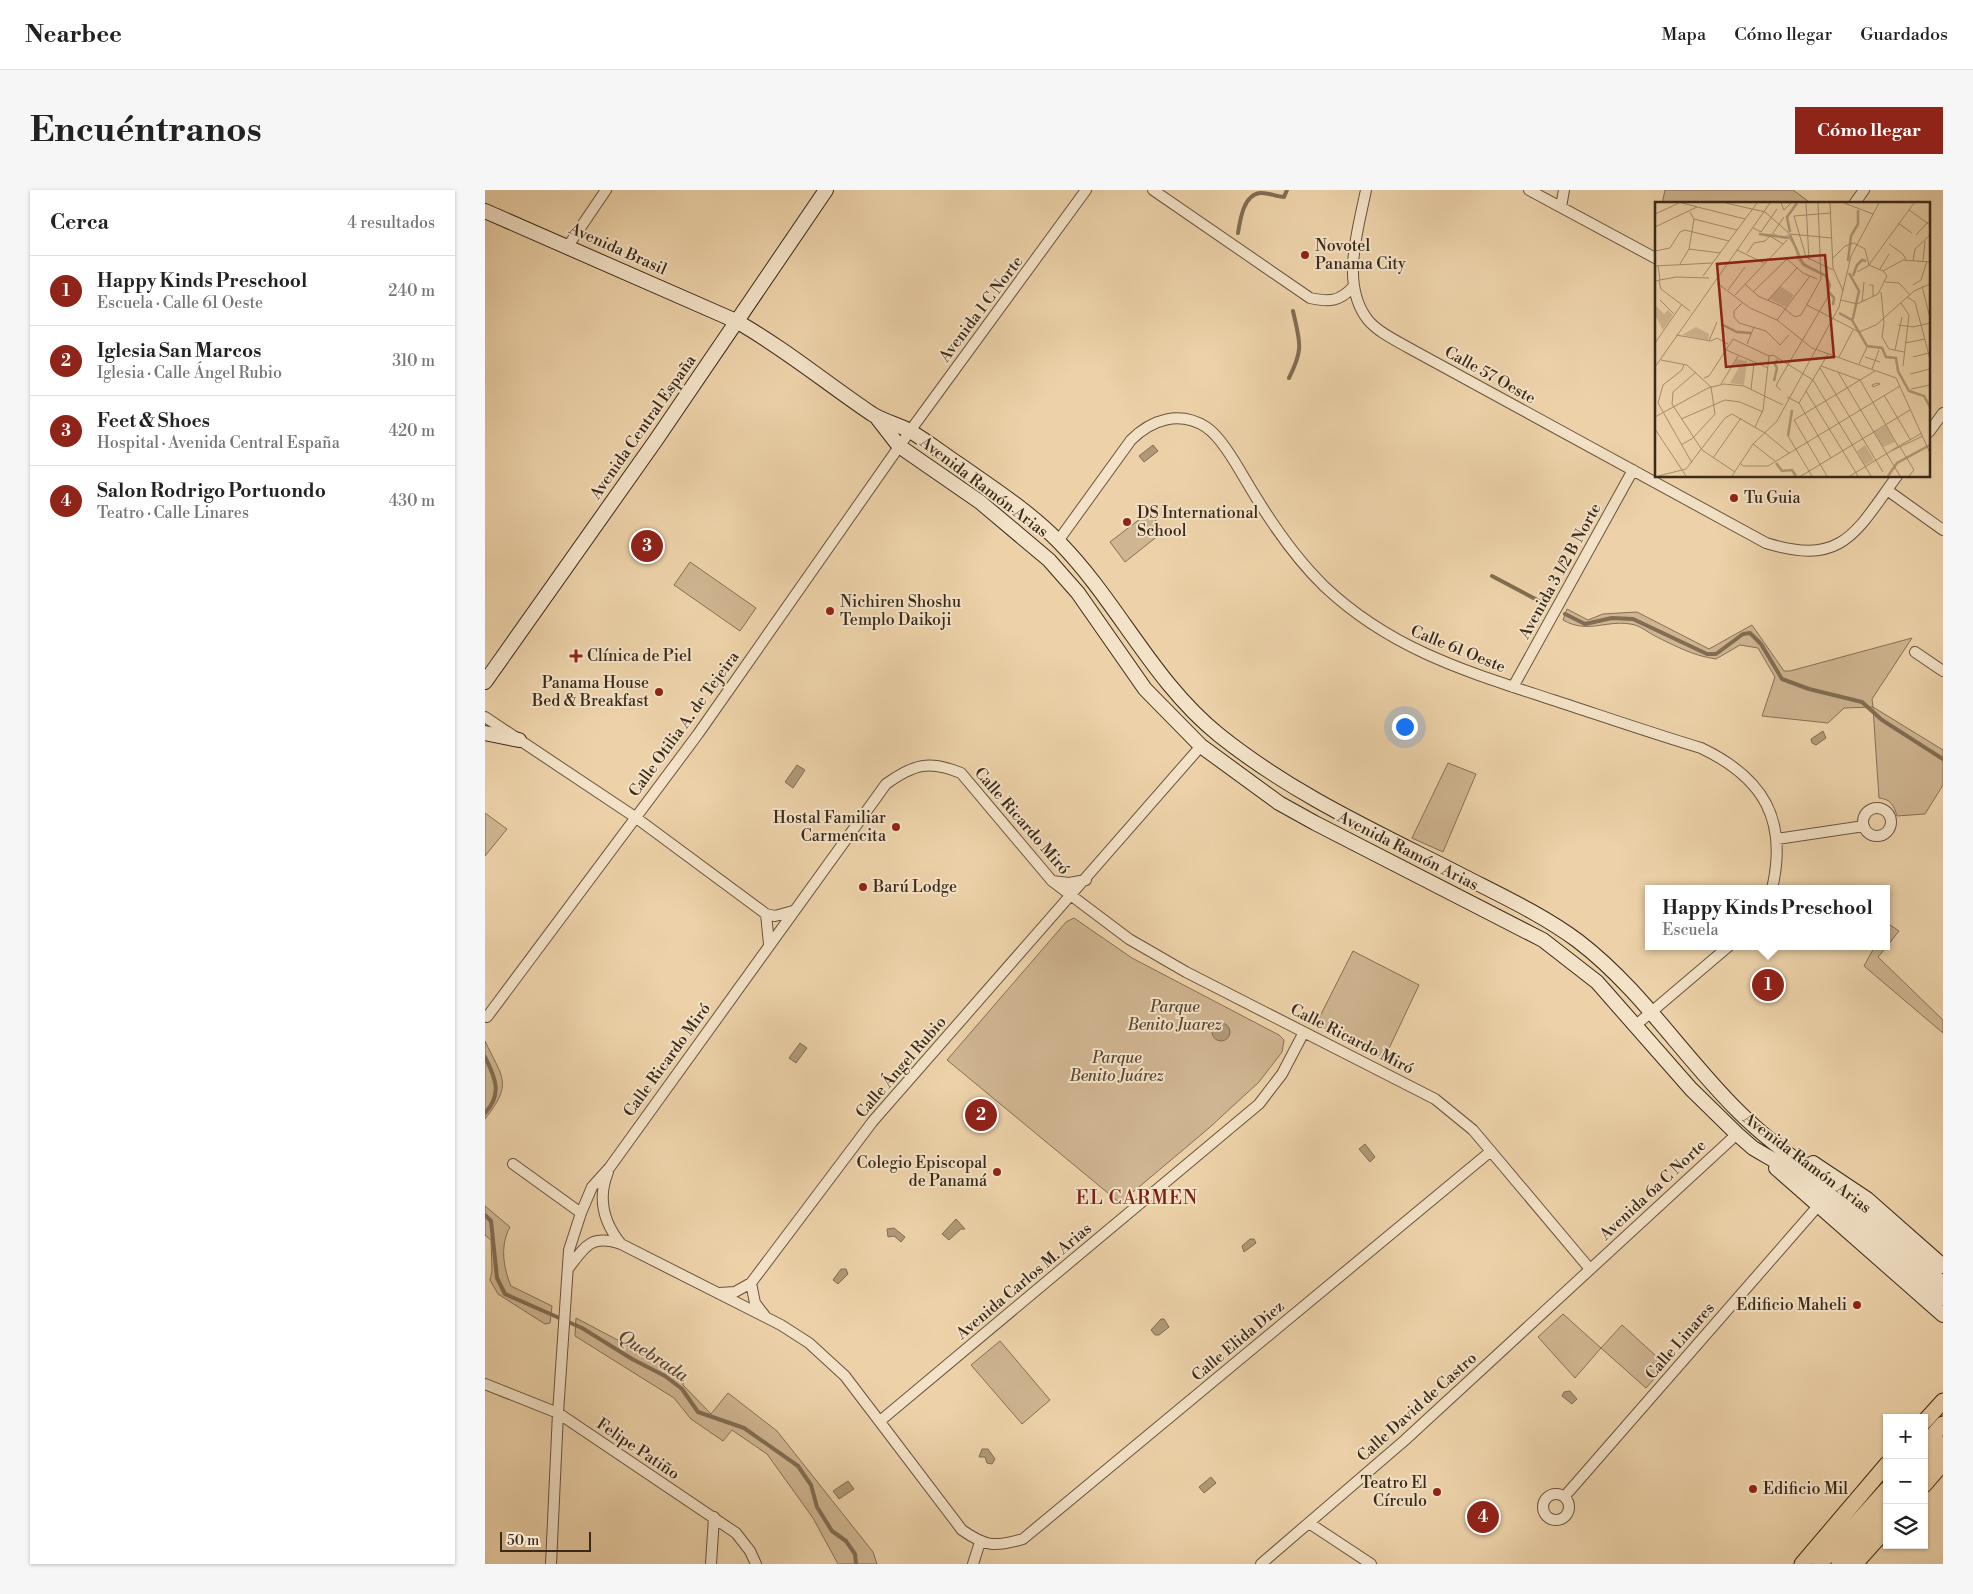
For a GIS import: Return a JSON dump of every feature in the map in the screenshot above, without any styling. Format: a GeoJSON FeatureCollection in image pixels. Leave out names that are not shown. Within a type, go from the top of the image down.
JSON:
{"type":"FeatureCollection","features":[{"type":"Feature","properties":{"kind":"main road","name":"Avenida Central España"},"geometry":{"type":"LineString","coordinates":[[485,682],[656,440],[826,190]]}},
{"type":"Feature","properties":{"kind":"main road","name":"Avenida Brasil"},"geometry":{"type":"LineString","coordinates":[[485,210],[736,321]]}},
{"type":"Feature","properties":{"kind":"main road","name":"Avenida Ramón Arias"},"geometry":{"type":"LineString","coordinates":[[736,321],[773,342],[876,416],[910,431],[1028,514],[1059,541],[1090,577],[1155,669],[1205,723],[1258,765],[1303,794],[1555,925],[1578,941],[1604,963],[1651,1012],[1709,1082],[1744,1117],[1773,1140],[1785,1153],[1855,1205],[1943,1284]]}},
{"type":"Feature","properties":{"kind":"main road","name":"Avenida Ramón Arias"},"geometry":{"type":"LineString","coordinates":[[876,416],[899,446],[993,512],[1049,560],[1078,593],[1145,689],[1201,746],[1279,802],[1350,841],[1543,940],[1597,982],[1691,1089],[1737,1134],[1753,1148],[1799,1175],[1848,1214],[1943,1298]]}},
{"type":"Feature","properties":{"kind":"main road"},"geometry":{"type":"LineString","coordinates":[[485,733],[519,740]]}},
{"type":"Feature","properties":{"kind":"main road"},"geometry":{"type":"LineString","coordinates":[[1201,746],[1212,740],[1231,744]]}},
{"type":"Feature","properties":{"kind":"main road"},"geometry":{"type":"LineString","coordinates":[[1433,882],[1442,865]]}},
{"type":"Feature","properties":{"kind":"main road"},"geometry":{"type":"LineString","coordinates":[[1773,1140],[1835,1176],[1867,1199],[1943,1266]]}},
{"type":"Feature","properties":{"kind":"main road"},"geometry":{"type":"LineString","coordinates":[[1753,1148],[1943,1315]]}},
{"type":"Feature","properties":{"kind":"main road"},"geometry":{"type":"LineString","coordinates":[[1928,1441],[1943,1424]]}},
{"type":"Feature","properties":{"kind":"main road"},"geometry":{"type":"LineString","coordinates":[[1928,1461],[1943,1444]]}},
{"type":"Feature","properties":{"kind":"main road"},"geometry":{"type":"LineString","coordinates":[[1928,1480],[1943,1463]]}},
{"type":"Feature","properties":{"kind":"main road"},"geometry":{"type":"LineString","coordinates":[[1802,1564],[1883,1469]]}},
{"type":"Feature","properties":{"kind":"main road"},"geometry":{"type":"LineString","coordinates":[[1820,1564],[1883,1493]]}},
{"type":"Feature","properties":{"kind":"main road"},"geometry":{"type":"LineString","coordinates":[[1839,1564],[1883,1514]]}},
{"type":"Feature","properties":{"kind":"main road"},"geometry":{"type":"LineString","coordinates":[[1855,1564],[1883,1532]]}},
{"type":"Feature","properties":{"kind":"street"},"geometry":{"type":"LineString","coordinates":[[568,246],[606,190]]}},
{"type":"Feature","properties":{"kind":"street","name":"Avenida 1 C Norte"},"geometry":{"type":"LineString","coordinates":[[899,446],[1086,190]]}},
{"type":"Feature","properties":{"kind":"street"},"geometry":{"type":"LineString","coordinates":[[1153,190],[1310,298],[1329,302],[1343,298],[1353,287],[1357,233],[1367,190]]}},
{"type":"Feature","properties":{"kind":"street"},"geometry":{"type":"LineString","coordinates":[[1529,190],[1655,258]]}},
{"type":"Feature","properties":{"kind":"street"},"geometry":{"type":"LineString","coordinates":[[1561,207],[1564,190]]}},
{"type":"Feature","properties":{"kind":"street"},"geometry":{"type":"LineString","coordinates":[[1855,202],[1864,190]]}},
{"type":"Feature","properties":{"kind":"street","name":"Calle 57 Oeste"},"geometry":{"type":"LineString","coordinates":[[1353,287],[1359,307],[1373,325],[1387,336],[1766,543],[1801,552],[1817,552],[1835,547],[1854,534],[1896,478]]}},
{"type":"Feature","properties":{"kind":"street","name":"Calle 61 Oeste"},"geometry":{"type":"LineString","coordinates":[[1059,541],[1131,440],[1141,430],[1157,421],[1173,418],[1190,420],[1207,428],[1223,446],[1288,545],[1339,600],[1377,630],[1441,662],[1701,748],[1717,755],[1749,778],[1761,792],[1769,808],[1777,839],[1778,866],[1774,885]]}},
{"type":"Feature","properties":{"kind":"street","name":"Calle Otilia A. de Tejeira"},"geometry":{"type":"LineString","coordinates":[[487,1017],[698,734],[899,446]]}},
{"type":"Feature","properties":{"kind":"street","name":"Avenida 3 1/2 B Norte"},"geometry":{"type":"LineString","coordinates":[[1513,687],[1633,470]]}},
{"type":"Feature","properties":{"kind":"street"},"geometry":{"type":"LineString","coordinates":[[1887,490],[1943,530]]}},
{"type":"Feature","properties":{"kind":"street"},"geometry":{"type":"LineString","coordinates":[[1915,652],[1943,671]]}},
{"type":"Feature","properties":{"kind":"street"},"geometry":{"type":"LineString","coordinates":[[485,717],[635,817],[766,914],[775,916],[793,911]]}},
{"type":"Feature","properties":{"kind":"street","name":"Calle Ángel Rubio"},"geometry":{"type":"LineString","coordinates":[[751,1284],[873,1120],[1201,746]]}},
{"type":"Feature","properties":{"kind":"street","name":"Calle Ricardo Miró"},"geometry":{"type":"LineString","coordinates":[[551,1564],[564,1308],[569,1250],[592,1187],[610,1167],[886,784],[905,771],[925,764],[945,766],[961,774],[1052,881],[1137,943],[1186,972],[1435,1099],[1457,1115],[1491,1150],[1590,1269]]}},
{"type":"Feature","properties":{"kind":"street"},"geometry":{"type":"LineString","coordinates":[[1777,839],[1864,826]]}},
{"type":"Feature","properties":{"kind":"street"},"geometry":{"type":"LineString","coordinates":[[1052,881],[1069,883],[1085,880]]}},
{"type":"Feature","properties":{"kind":"street"},"geometry":{"type":"LineString","coordinates":[[766,914],[769,944]]}},
{"type":"Feature","properties":{"kind":"street"},"geometry":{"type":"LineString","coordinates":[[1635,1025],[1724,950]]}},
{"type":"Feature","properties":{"kind":"street","name":"Avenida Carlos M. Arias"},"geometry":{"type":"LineString","coordinates":[[880,1421],[1259,1104],[1282,1074],[1304,1032]]}},
{"type":"Feature","properties":{"kind":"street","name":"Avenida 6a C Norte"},"geometry":{"type":"LineString","coordinates":[[1590,1269],[1737,1134]]}},
{"type":"Feature","properties":{"kind":"street","name":"Calle Elida Diez"},"geometry":{"type":"LineString","coordinates":[[979,1542],[1000,1546],[1023,1540],[1491,1150]]}},
{"type":"Feature","properties":{"kind":"street"},"geometry":{"type":"LineString","coordinates":[[513,1164],[581,1213]]}},
{"type":"Feature","properties":{"kind":"street"},"geometry":{"type":"LineString","coordinates":[[610,1167],[603,1192],[603,1206],[612,1233],[621,1244]]}},
{"type":"Feature","properties":{"kind":"street","name":"Calle Linares"},"geometry":{"type":"LineString","coordinates":[[1565,1496],[1818,1206]]}},
{"type":"Feature","properties":{"kind":"street"},"geometry":{"type":"LineString","coordinates":[[568,1270],[581,1251],[597,1239],[605,1239],[621,1244],[766,1318],[809,1344],[845,1376],[951,1518],[962,1530],[979,1542],[973,1564]]}},
{"type":"Feature","properties":{"kind":"street","name":"Calle David de Castro"},"geometry":{"type":"LineString","coordinates":[[1261,1564],[1417,1428],[1590,1269]]}},
{"type":"Feature","properties":{"kind":"street"},"geometry":{"type":"LineString","coordinates":[[717,1293],[735,1292],[751,1284],[755,1302],[766,1318]]}},
{"type":"Feature","properties":{"kind":"street","name":"Felipe Patiño"},"geometry":{"type":"LineString","coordinates":[[485,1384],[558,1413],[736,1533],[750,1551],[756,1564]]}},
{"type":"Feature","properties":{"kind":"street"},"geometry":{"type":"LineString","coordinates":[[711,1564],[714,1517]]}},
{"type":"Feature","properties":{"kind":"street"},"geometry":{"type":"LineString","coordinates":[[1309,1523],[1371,1564]]}},
{"type":"Feature","properties":{"kind":"green space"},"geometry":{"type":"Polygon","coordinates":[[[1665,190],[1793,190],[1809,202],[1662,202],[1665,190]]]}},
{"type":"Feature","properties":{"kind":"green space"},"geometry":{"type":"Polygon","coordinates":[[[1149,512],[1164,531],[1125,562],[1110,542],[1149,512]]]}},
{"type":"Feature","properties":{"kind":"green space"},"geometry":{"type":"Polygon","coordinates":[[[690,562],[756,608],[740,631],[674,585],[690,562]]]}},
{"type":"Feature","properties":{"kind":"green space"},"geometry":{"type":"Polygon","coordinates":[[[1567,609],[1588,620],[1603,614],[1637,612],[1709,649],[1752,625],[1784,671],[1912,638],[1872,699],[1873,707],[1844,708],[1828,723],[1762,716],[1775,677],[1758,648],[1740,645],[1716,659],[1708,658],[1677,647],[1635,625],[1616,623],[1581,626],[1572,624],[1563,620],[1567,609]]]}},
{"type":"Feature","properties":{"kind":"green space"},"geometry":{"type":"Polygon","coordinates":[[[1873,707],[1943,750],[1943,785],[1925,814],[1897,816],[1891,803],[1879,798],[1873,707]]]}},
{"type":"Feature","properties":{"kind":"green space"},"geometry":{"type":"Polygon","coordinates":[[[1448,763],[1476,774],[1443,852],[1412,838],[1448,763]]]}},
{"type":"Feature","properties":{"kind":"green space"},"geometry":{"type":"Polygon","coordinates":[[[485,813],[507,829],[485,856],[485,813]]]}},
{"type":"Feature","properties":{"kind":"green space","name":"Parque Benito Juárez"},"geometry":{"type":"Polygon","coordinates":[[[1074,918],[1132,958],[1279,1035],[1284,1040],[1282,1052],[1259,1082],[1209,1128],[1120,1203],[947,1060],[1066,922],[1074,918]]]}},
{"type":"Feature","properties":{"kind":"green space"},"geometry":{"type":"Polygon","coordinates":[[[1890,925],[1899,931],[1890,942],[1890,925]]]}},
{"type":"Feature","properties":{"kind":"green space"},"geometry":{"type":"Polygon","coordinates":[[[1873,950],[1884,950],[1878,957],[1943,1020],[1943,1033],[1864,966],[1873,950]]]}},
{"type":"Feature","properties":{"kind":"green space"},"geometry":{"type":"Polygon","coordinates":[[[1353,951],[1419,985],[1384,1059],[1316,1024],[1353,951]]]}},
{"type":"Feature","properties":{"kind":"green space"},"geometry":{"type":"Polygon","coordinates":[[[485,1041],[497,1064],[502,1081],[502,1089],[494,1107],[485,1119],[485,1041]]]}},
{"type":"Feature","properties":{"kind":"green space"},"geometry":{"type":"Polygon","coordinates":[[[485,1206],[510,1227],[505,1241],[504,1256],[511,1286],[552,1306],[550,1323],[545,1324],[498,1294],[490,1280],[492,1271],[491,1240],[485,1235],[485,1206]]]}},
{"type":"Feature","properties":{"kind":"green space"},"geometry":{"type":"Polygon","coordinates":[[[1563,1314],[1601,1348],[1575,1378],[1538,1337],[1563,1314]]]}},
{"type":"Feature","properties":{"kind":"green space"},"geometry":{"type":"Polygon","coordinates":[[[576,1318],[627,1345],[684,1379],[683,1385],[711,1414],[728,1393],[777,1431],[873,1552],[877,1564],[838,1564],[813,1518],[767,1454],[732,1430],[723,1441],[691,1419],[674,1398],[575,1336],[576,1318]]]}},
{"type":"Feature","properties":{"kind":"green space"},"geometry":{"type":"Polygon","coordinates":[[[1622,1325],[1666,1365],[1646,1388],[1601,1348],[1622,1325]]]}},
{"type":"Feature","properties":{"kind":"green space"},"geometry":{"type":"Polygon","coordinates":[[[1000,1341],[1050,1400],[1022,1424],[971,1365],[1000,1341]]]}},
{"type":"Feature","properties":{"kind":"shaded area"},"geometry":{"type":"Polygon","coordinates":[[[1153,445],[1158,451],[1144,462],[1139,456],[1153,445]]]}},
{"type":"Feature","properties":{"kind":"shaded area"},"geometry":{"type":"Polygon","coordinates":[[[1823,731],[1826,738],[1816,745],[1812,743],[1811,739],[1823,731]]]}},
{"type":"Feature","properties":{"kind":"shaded area"},"geometry":{"type":"Polygon","coordinates":[[[797,765],[805,770],[793,788],[785,782],[797,765]]]}},
{"type":"Feature","properties":{"kind":"shaded area"},"geometry":{"type":"Polygon","coordinates":[[[1221,1023],[1227,1026],[1230,1032],[1227,1038],[1221,1041],[1215,1038],[1212,1032],[1215,1026],[1221,1023]]]}},
{"type":"Feature","properties":{"kind":"shaded area"},"geometry":{"type":"Polygon","coordinates":[[[800,1043],[807,1048],[796,1063],[789,1058],[800,1043]]]}},
{"type":"Feature","properties":{"kind":"shaded area"},"geometry":{"type":"Polygon","coordinates":[[[1365,1144],[1375,1157],[1370,1162],[1359,1149],[1365,1144]]]}},
{"type":"Feature","properties":{"kind":"shaded area"},"geometry":{"type":"Polygon","coordinates":[[[956,1219],[965,1229],[961,1229],[949,1240],[942,1234],[956,1219]]]}},
{"type":"Feature","properties":{"kind":"shaded area"},"geometry":{"type":"Polygon","coordinates":[[[894,1228],[905,1237],[901,1242],[894,1236],[888,1237],[887,1229],[894,1228]]]}},
{"type":"Feature","properties":{"kind":"shaded area"},"geometry":{"type":"Polygon","coordinates":[[[1250,1239],[1254,1239],[1256,1243],[1244,1252],[1242,1246],[1250,1239]]]}},
{"type":"Feature","properties":{"kind":"shaded area"},"geometry":{"type":"Polygon","coordinates":[[[841,1269],[846,1269],[848,1274],[838,1284],[833,1280],[841,1269]]]}},
{"type":"Feature","properties":{"kind":"shaded area"},"geometry":{"type":"Polygon","coordinates":[[[1161,1319],[1164,1319],[1169,1327],[1159,1335],[1155,1335],[1151,1330],[1161,1319]]]}},
{"type":"Feature","properties":{"kind":"shaded area"},"geometry":{"type":"Polygon","coordinates":[[[1570,1391],[1577,1399],[1572,1404],[1562,1396],[1564,1392],[1570,1391]]]}},
{"type":"Feature","properties":{"kind":"shaded area"},"geometry":{"type":"Polygon","coordinates":[[[982,1449],[988,1449],[995,1459],[992,1464],[987,1463],[985,1457],[979,1457],[982,1449]]]}},
{"type":"Feature","properties":{"kind":"shaded area"},"geometry":{"type":"Polygon","coordinates":[[[1211,1477],[1216,1483],[1204,1493],[1199,1487],[1211,1477]]]}},
{"type":"Feature","properties":{"kind":"shaded area"},"geometry":{"type":"Polygon","coordinates":[[[848,1481],[854,1489],[839,1499],[833,1491],[848,1481]]]}},
{"type":"Feature","properties":{"kind":"waterway"},"geometry":{"type":"LineString","coordinates":[[1238,233],[1243,209],[1250,198],[1260,193],[1284,197],[1287,190]]}},
{"type":"Feature","properties":{"kind":"waterway"},"geometry":{"type":"LineString","coordinates":[[1289,378],[1299,352],[1299,338],[1293,311]]}},
{"type":"Feature","properties":{"kind":"waterway"},"geometry":{"type":"LineString","coordinates":[[1492,576],[1541,602]]}},
{"type":"Feature","properties":{"kind":"waterway"},"geometry":{"type":"LineString","coordinates":[[1565,614],[1585,624],[1612,618],[1633,619],[1707,654],[1716,654],[1743,634],[1750,633],[1761,644],[1782,679],[1809,689],[1862,702],[1882,720],[1943,759]]}},
{"type":"Feature","properties":{"kind":"waterway","name":"Quebrada"},"geometry":{"type":"LineString","coordinates":[[485,1057],[494,1078],[496,1092],[491,1106],[485,1113]]}},
{"type":"Feature","properties":{"kind":"waterway","name":"Quebrada"},"geometry":{"type":"LineString","coordinates":[[485,1215],[491,1221],[497,1278],[505,1294],[582,1328],[632,1359],[665,1376],[682,1389],[698,1412],[744,1428],[798,1466],[811,1485],[817,1507],[832,1531],[846,1541],[855,1554],[856,1564]]}},
{"type":"Feature","properties":{"kind":"place","name":"Novotel Panama City"},"geometry":{"type":"Point","coordinates":[1305,255]}},
{"type":"Feature","properties":{"kind":"place","name":"Tu Guia"},"geometry":{"type":"Point","coordinates":[1734,498]}},
{"type":"Feature","properties":{"kind":"place","name":"DS International School"},"geometry":{"type":"Point","coordinates":[1127,522]}},
{"type":"Feature","properties":{"kind":"place","name":"Feet & Shoes"},"geometry":{"type":"Point","coordinates":[647,546]}},
{"type":"Feature","properties":{"kind":"place","name":"Nichiren Shoshu Templo Daikoji"},"geometry":{"type":"Point","coordinates":[830,611]}},
{"type":"Feature","properties":{"kind":"place","name":"Clínica de Piel"},"geometry":{"type":"Point","coordinates":[576,656]}},
{"type":"Feature","properties":{"kind":"place","name":"Panama House Bed & Breakfast"},"geometry":{"type":"Point","coordinates":[659,692]}},
{"type":"Feature","properties":{"kind":"place","name":"Hostal Familiar Carmencita"},"geometry":{"type":"Point","coordinates":[896,827]}},
{"type":"Feature","properties":{"kind":"place","name":"Barú Lodge"},"geometry":{"type":"Point","coordinates":[863,887]}},
{"type":"Feature","properties":{"kind":"place","name":"Happy Kinds Preschool"},"geometry":{"type":"Point","coordinates":[1768,985]}},
{"type":"Feature","properties":{"kind":"place","name":"Iglesia San Marcos"},"geometry":{"type":"Point","coordinates":[981,1115]}},
{"type":"Feature","properties":{"kind":"place","name":"Colegio Episcopal de Panamá"},"geometry":{"type":"Point","coordinates":[997,1172]}},
{"type":"Feature","properties":{"kind":"place","name":"Edificio Maheli"},"geometry":{"type":"Point","coordinates":[1857,1305]}},
{"type":"Feature","properties":{"kind":"place","name":"Edificio Mil"},"geometry":{"type":"Point","coordinates":[1753,1489]}},
{"type":"Feature","properties":{"kind":"place","name":"Teatro El Círculo"},"geometry":{"type":"Point","coordinates":[1437,1492]}},
{"type":"Feature","properties":{"kind":"place","name":"Salon Rodrigo Portuondo"},"geometry":{"type":"Point","coordinates":[1483,1517]}},
{"type":"Feature","properties":{"kind":"district","name":"EL CARMEN"},"geometry":{"type":"Point","coordinates":[1137,1198]}},
{"type":"Feature","properties":{"kind":"park label","name":"Parque Benito Juarez"},"geometry":{"type":"Point","coordinates":[1175,1016]}}]}
